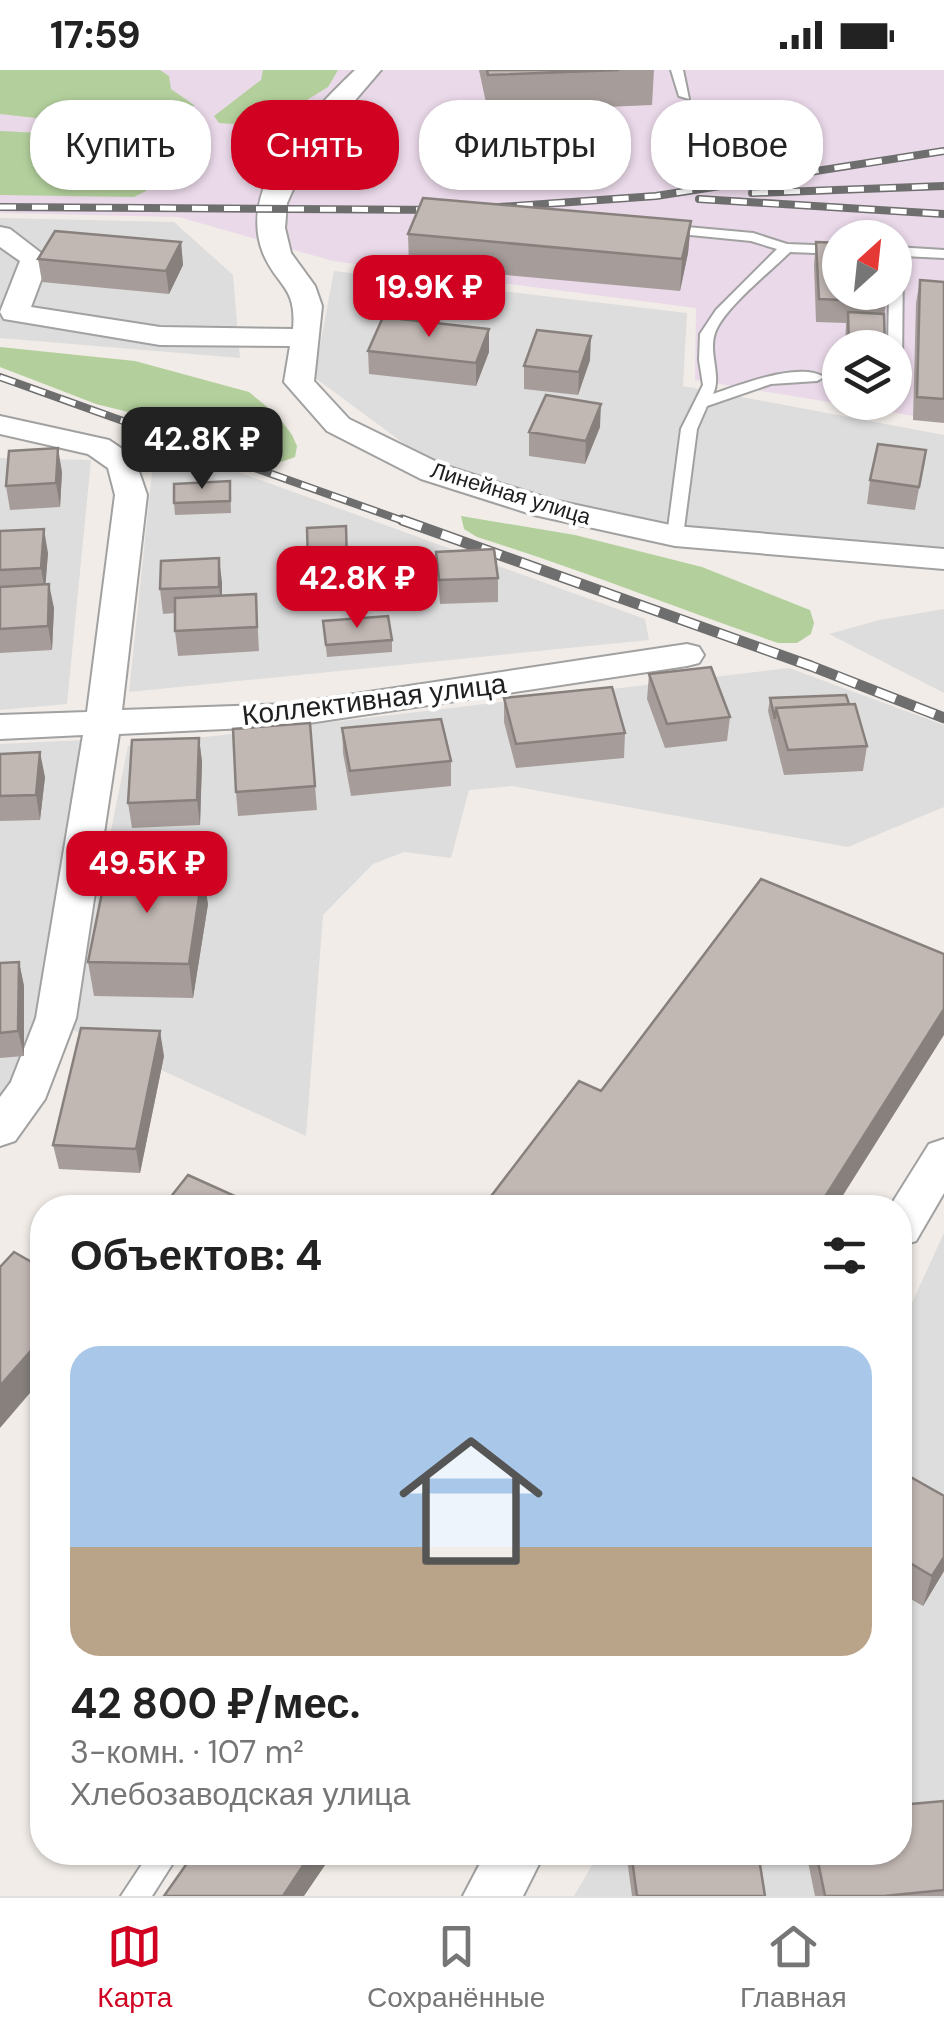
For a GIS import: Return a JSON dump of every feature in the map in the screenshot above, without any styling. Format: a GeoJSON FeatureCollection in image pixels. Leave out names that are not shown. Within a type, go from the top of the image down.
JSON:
{"type":"FeatureCollection","features":[{"type":"Feature","properties":{"kind":"street","name":"Линейная улица"},"geometry":{"type":"LineString","coordinates":[[369,70],[305,141],[281,177],[272,211],[276,251],[307,298],[299,382],[338,424],[432,472],[545,508],[675,536],[944,560]]}},
{"type":"Feature","properties":{"kind":"street"},"geometry":{"type":"LineString","coordinates":[[0,235],[34,258],[14,313],[160,336],[304,338]]}},
{"type":"Feature","properties":{"kind":"street"},"geometry":{"type":"LineString","coordinates":[[0,425],[98,447],[123,464],[132,496],[104,723],[56,1018],[15,1090],[0,1129]]}},
{"type":"Feature","properties":{"kind":"street","name":"Коллективная улица"},"geometry":{"type":"LineString","coordinates":[[0,727],[289,715],[687,655]]}},
{"type":"Feature","properties":{"kind":"street"},"geometry":{"type":"LineString","coordinates":[[912,1208],[944,1156]]}},
{"type":"Feature","properties":{"kind":"street"},"geometry":{"type":"LineString","coordinates":[[491,1896],[510,1865]]}},
{"type":"Feature","properties":{"kind":"lane"},"geometry":{"type":"LineString","coordinates":[[677,70],[685,96]]}},
{"type":"Feature","properties":{"kind":"lane"},"geometry":{"type":"LineString","coordinates":[[644,227],[753,236],[786,248],[822,249]]}},
{"type":"Feature","properties":{"kind":"lane"},"geometry":{"type":"LineString","coordinates":[[675,536],[689,429],[710,385],[707,334],[721,313],[786,248]]}},
{"type":"Feature","properties":{"kind":"lane"},"geometry":{"type":"LineString","coordinates":[[912,252],[944,254]]}},
{"type":"Feature","properties":{"kind":"lane"},"geometry":{"type":"LineString","coordinates":[[703,404],[769,380],[817,377]]}},
{"type":"Feature","properties":{"kind":"lane"},"geometry":{"type":"LineString","coordinates":[[135,1896],[158,1865]]}},
{"type":"Feature","properties":{"kind":"shaded area"},"geometry":{"type":"Polygon","coordinates":[[[0,70],[944,70],[944,421],[912,416],[912,330],[822,330],[822,401],[695,380],[696,308],[333,261],[179,217],[0,213],[0,70]]]}},
{"type":"Feature","properties":{"kind":"shaded area"},"geometry":{"type":"Polygon","coordinates":[[[0,218],[174,222],[233,275],[240,358],[0,338],[0,218]]]}},
{"type":"Feature","properties":{"kind":"shaded area"},"geometry":{"type":"Polygon","coordinates":[[[334,271],[687,313],[683,386],[822,412],[822,420],[864,420],[944,435],[944,551],[649,527],[429,462],[314,377],[334,271]]]}},
{"type":"Feature","properties":{"kind":"shaded area"},"geometry":{"type":"Polygon","coordinates":[[[183,452],[645,619],[649,640],[129,692],[152,472],[183,452]]]}},
{"type":"Feature","properties":{"kind":"shaded area"},"geometry":{"type":"Polygon","coordinates":[[[0,458],[91,460],[67,704],[0,710],[0,458]]]}},
{"type":"Feature","properties":{"kind":"shaded area"},"geometry":{"type":"Polygon","coordinates":[[[944,609],[944,693],[829,634],[879,620],[944,609]]]}},
{"type":"Feature","properties":{"kind":"shaded area"},"geometry":{"type":"Polygon","coordinates":[[[789,668],[944,725],[944,807],[848,847],[512,786],[469,790],[451,858],[404,852],[373,864],[323,915],[306,1136],[71,1029],[128,746],[789,668]]]}},
{"type":"Feature","properties":{"kind":"shaded area"},"geometry":{"type":"Polygon","coordinates":[[[83,740],[39,1015],[17,1075],[0,1099],[0,744],[83,740]]]}},
{"type":"Feature","properties":{"kind":"shaded area"},"geometry":{"type":"Polygon","coordinates":[[[944,1233],[944,1896],[574,1896],[592,1865],[912,1865],[912,1303],[944,1233]]]}},
{"type":"Feature","properties":{"kind":"green space"},"geometry":{"type":"Polygon","coordinates":[[[0,70],[160,70],[169,76],[171,89],[187,100],[30,100],[30,117],[0,114],[0,70]]]}},
{"type":"Feature","properties":{"kind":"green space"},"geometry":{"type":"Polygon","coordinates":[[[263,70],[338,70],[328,87],[307,100],[235,100],[261,80],[263,70]]]}},
{"type":"Feature","properties":{"kind":"green space"},"geometry":{"type":"Polygon","coordinates":[[[231,103],[231,124],[219,123],[214,116],[231,103]]]}},
{"type":"Feature","properties":{"kind":"green space"},"geometry":{"type":"Polygon","coordinates":[[[0,131],[30,132],[30,190],[146,190],[134,197],[0,195],[0,131]]]}},
{"type":"Feature","properties":{"kind":"green space"},"geometry":{"type":"Polygon","coordinates":[[[0,347],[135,361],[249,392],[278,416],[292,435],[297,446],[295,457],[278,463],[260,462],[144,416],[96,404],[0,367],[0,347]]]}},
{"type":"Feature","properties":{"kind":"green space"},"geometry":{"type":"Polygon","coordinates":[[[461,516],[575,535],[702,567],[810,610],[814,623],[811,634],[797,643],[778,643],[477,537],[464,529],[461,516]]]}},
{"type":"Feature","properties":{"kind":"building"},"geometry":{"type":"Polygon","coordinates":[[[487,70],[619,70],[488,75],[487,70]]]}},
{"type":"Feature","properties":{"kind":"building"},"geometry":{"type":"Polygon","coordinates":[[[423,198],[691,221],[682,259],[408,234],[423,198]]]}},
{"type":"Feature","properties":{"kind":"building"},"geometry":{"type":"Polygon","coordinates":[[[55,231],[181,242],[166,271],[38,259],[55,231]]]}},
{"type":"Feature","properties":{"kind":"building"},"geometry":{"type":"Polygon","coordinates":[[[816,242],[822,242],[822,299],[816,242]]]}},
{"type":"Feature","properties":{"kind":"building"},"geometry":{"type":"Polygon","coordinates":[[[920,280],[944,282],[944,399],[917,397],[920,280]]]}},
{"type":"Feature","properties":{"kind":"building"},"geometry":{"type":"Polygon","coordinates":[[[848,312],[884,314],[884,330],[848,330],[848,312]]]}},
{"type":"Feature","properties":{"kind":"building"},"geometry":{"type":"Polygon","coordinates":[[[383,317],[489,329],[476,363],[368,351],[383,317]]]}},
{"type":"Feature","properties":{"kind":"building"},"geometry":{"type":"Polygon","coordinates":[[[537,330],[591,336],[579,372],[524,366],[537,330]]]}},
{"type":"Feature","properties":{"kind":"building"},"geometry":{"type":"Polygon","coordinates":[[[546,395],[601,404],[586,441],[529,432],[546,395]]]}},
{"type":"Feature","properties":{"kind":"building"},"geometry":{"type":"Polygon","coordinates":[[[878,444],[926,450],[919,487],[870,480],[878,444]]]}},
{"type":"Feature","properties":{"kind":"building"},"geometry":{"type":"Polygon","coordinates":[[[58,448],[56,483],[6,486],[9,451],[58,448]]]}},
{"type":"Feature","properties":{"kind":"building"},"geometry":{"type":"Polygon","coordinates":[[[230,481],[230,501],[174,503],[174,484],[230,481]]]}},
{"type":"Feature","properties":{"kind":"building"},"geometry":{"type":"Polygon","coordinates":[[[346,526],[347,563],[308,564],[307,528],[346,526]]]}},
{"type":"Feature","properties":{"kind":"building"},"geometry":{"type":"Polygon","coordinates":[[[44,529],[41,568],[0,570],[0,531],[44,529]]]}},
{"type":"Feature","properties":{"kind":"building"},"geometry":{"type":"Polygon","coordinates":[[[494,549],[498,578],[439,580],[436,552],[494,549]]]}},
{"type":"Feature","properties":{"kind":"building"},"geometry":{"type":"Polygon","coordinates":[[[219,558],[219,587],[160,589],[161,561],[219,558]]]}},
{"type":"Feature","properties":{"kind":"building"},"geometry":{"type":"Polygon","coordinates":[[[49,584],[48,626],[0,629],[0,587],[49,584]]]}},
{"type":"Feature","properties":{"kind":"building"},"geometry":{"type":"Polygon","coordinates":[[[256,594],[257,627],[175,631],[175,598],[256,594]]]}},
{"type":"Feature","properties":{"kind":"building"},"geometry":{"type":"Polygon","coordinates":[[[388,616],[392,640],[326,645],[323,621],[388,616]]]}},
{"type":"Feature","properties":{"kind":"building"},"geometry":{"type":"Polygon","coordinates":[[[711,667],[730,717],[667,724],[649,674],[711,667]]]}},
{"type":"Feature","properties":{"kind":"building"},"geometry":{"type":"Polygon","coordinates":[[[612,687],[625,733],[516,744],[504,698],[612,687]]]}},
{"type":"Feature","properties":{"kind":"building"},"geometry":{"type":"Polygon","coordinates":[[[846,695],[849,704],[776,708],[775,719],[770,698],[846,695]]]}},
{"type":"Feature","properties":{"kind":"building"},"geometry":{"type":"Polygon","coordinates":[[[855,704],[867,746],[788,750],[776,708],[855,704]]]}},
{"type":"Feature","properties":{"kind":"building"},"geometry":{"type":"Polygon","coordinates":[[[441,719],[451,761],[350,771],[342,728],[441,719]]]}},
{"type":"Feature","properties":{"kind":"building"},"geometry":{"type":"Polygon","coordinates":[[[310,723],[315,786],[236,792],[233,729],[310,723]]]}},
{"type":"Feature","properties":{"kind":"building"},"geometry":{"type":"Polygon","coordinates":[[[199,738],[197,800],[128,803],[132,740],[199,738]]]}},
{"type":"Feature","properties":{"kind":"building"},"geometry":{"type":"Polygon","coordinates":[[[40,752],[36,795],[0,796],[0,754],[40,752]]]}},
{"type":"Feature","properties":{"kind":"building"},"geometry":{"type":"Polygon","coordinates":[[[107,868],[203,870],[189,964],[88,962],[107,868]]]}},
{"type":"Feature","properties":{"kind":"building"},"geometry":{"type":"Polygon","coordinates":[[[761,879],[944,954],[944,1009],[826,1195],[492,1195],[579,1081],[601,1091],[761,879]]]}},
{"type":"Feature","properties":{"kind":"building"},"geometry":{"type":"Polygon","coordinates":[[[19,962],[18,1031],[0,1033],[0,963],[19,962]]]}},
{"type":"Feature","properties":{"kind":"building"},"geometry":{"type":"Polygon","coordinates":[[[81,1028],[160,1031],[136,1149],[53,1145],[81,1028]]]}},
{"type":"Feature","properties":{"kind":"building"},"geometry":{"type":"Polygon","coordinates":[[[188,1175],[232,1195],[172,1195],[188,1175]]]}},
{"type":"Feature","properties":{"kind":"building"},"geometry":{"type":"Polygon","coordinates":[[[14,1252],[30,1261],[30,1352],[0,1386],[0,1267],[14,1252]]]}},
{"type":"Feature","properties":{"kind":"building"},"geometry":{"type":"Polygon","coordinates":[[[912,1478],[944,1496],[944,1557],[932,1576],[912,1564],[912,1478]]]}},
{"type":"Feature","properties":{"kind":"building"},"geometry":{"type":"Polygon","coordinates":[[[944,1801],[944,1890],[825,1896],[819,1865],[912,1865],[912,1804],[944,1801]]]}},
{"type":"Feature","properties":{"kind":"building"},"geometry":{"type":"Polygon","coordinates":[[[186,1865],[303,1865],[283,1896],[164,1896],[186,1865]]]}},
{"type":"Feature","properties":{"kind":"building"},"geometry":{"type":"Polygon","coordinates":[[[633,1865],[760,1865],[765,1896],[637,1896],[633,1865]]]}},
{"type":"Feature","properties":{"kind":"railway"},"geometry":{"type":"LineString","coordinates":[[485,208],[656,196],[944,151]]}},
{"type":"Feature","properties":{"kind":"railway"},"geometry":{"type":"LineString","coordinates":[[752,193],[944,186]]}},
{"type":"Feature","properties":{"kind":"railway"},"geometry":{"type":"LineString","coordinates":[[699,199],[944,214]]}},
{"type":"Feature","properties":{"kind":"railway"},"geometry":{"type":"LineString","coordinates":[[0,207],[445,210]]}},
{"type":"Feature","properties":{"kind":"railway"},"geometry":{"type":"LineString","coordinates":[[0,377],[409,523]]}},
{"type":"Feature","properties":{"kind":"railway"},"geometry":{"type":"LineString","coordinates":[[402,520],[811,666],[944,718]]}}]}
